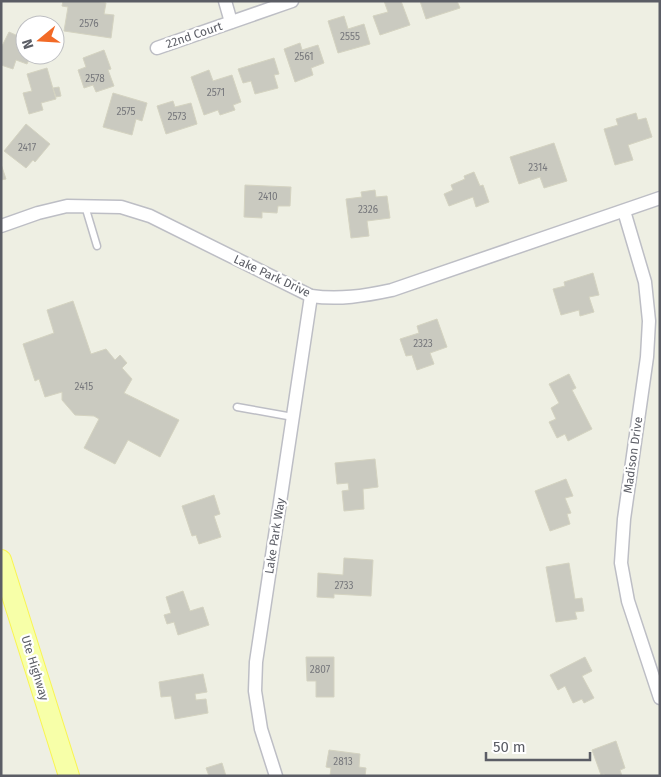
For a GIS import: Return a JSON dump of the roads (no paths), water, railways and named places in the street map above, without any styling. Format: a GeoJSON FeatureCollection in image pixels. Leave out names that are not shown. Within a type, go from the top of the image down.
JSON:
{"type":"FeatureCollection","features":[{"type":"Feature","properties":{"kind":"main road","name":"Ute Highway"},"geometry":{"type":"LineString","coordinates":[[1,560],[69,776]]}},
{"type":"Feature","properties":{"kind":"street"},"geometry":{"type":"LineString","coordinates":[[224,1],[231,22]]}},
{"type":"Feature","properties":{"kind":"street","name":"22nd Court"},"geometry":{"type":"LineString","coordinates":[[157,48],[292,1]]}},
{"type":"Feature","properties":{"kind":"street","name":"Lake Park Drive"},"geometry":{"type":"LineString","coordinates":[[1,226],[38,213],[67,206],[121,208],[150,216],[311,296],[329,298],[359,297],[392,290],[660,198]]}},
{"type":"Feature","properties":{"kind":"street","name":"Madison Drive"},"geometry":{"type":"LineString","coordinates":[[624,210],[645,282],[649,321],[647,357],[624,518],[621,563],[628,601],[660,698]]}},
{"type":"Feature","properties":{"kind":"street","name":"Lake Park Way"},"geometry":{"type":"LineString","coordinates":[[276,776],[261,729],[255,691],[256,662],[311,296]]}},
{"type":"Feature","properties":{"kind":"lane"},"geometry":{"type":"LineString","coordinates":[[85,206],[97,246]]}},
{"type":"Feature","properties":{"kind":"lane"},"geometry":{"type":"LineString","coordinates":[[237,407],[293,417]]}}]}
